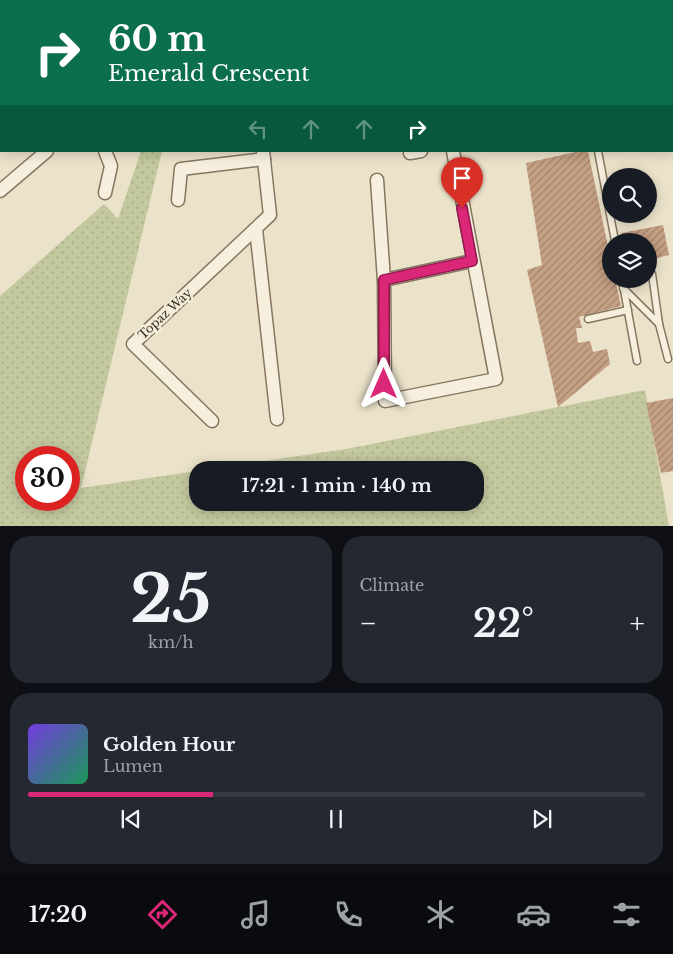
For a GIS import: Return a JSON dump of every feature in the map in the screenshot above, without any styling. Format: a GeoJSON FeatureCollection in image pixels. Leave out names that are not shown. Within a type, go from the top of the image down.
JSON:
{"type":"FeatureCollection","features":[{"type":"Feature","properties":{"kind":"street"},"geometry":{"type":"LineString","coordinates":[[0,190],[46,152]]}},
{"type":"Feature","properties":{"kind":"street"},"geometry":{"type":"LineString","coordinates":[[105,152],[111,166],[105,193]]}},
{"type":"Feature","properties":{"kind":"street"},"geometry":{"type":"LineString","coordinates":[[376,180],[384,280],[385,401],[496,379],[472,261],[453,152]]}},
{"type":"Feature","properties":{"kind":"street","name":"Topaz Way"},"geometry":{"type":"LineString","coordinates":[[178,200],[182,168],[264,155],[270,216],[132,344],[212,420]]}},
{"type":"Feature","properties":{"kind":"street"},"geometry":{"type":"LineString","coordinates":[[256,228],[277,419]]}},
{"type":"Feature","properties":{"kind":"street"},"geometry":{"type":"LineString","coordinates":[[384,280],[472,261]]}},
{"type":"Feature","properties":{"kind":"lane"},"geometry":{"type":"LineString","coordinates":[[598,152],[613,233]]}},
{"type":"Feature","properties":{"kind":"lane"},"geometry":{"type":"LineString","coordinates":[[623,288],[659,324]]}},
{"type":"Feature","properties":{"kind":"lane"},"geometry":{"type":"LineString","coordinates":[[623,288],[637,361]]}},
{"type":"Feature","properties":{"kind":"lane"},"geometry":{"type":"LineString","coordinates":[[654,288],[659,324],[668,359]]}},
{"type":"Feature","properties":{"kind":"lane"},"geometry":{"type":"LineString","coordinates":[[588,319],[628,310]]}},
{"type":"Feature","properties":{"kind":"green space"},"geometry":{"type":"Polygon","coordinates":[[[141,152],[162,152],[81,488],[189,472],[189,511],[484,511],[484,461],[264,461],[346,449],[645,390],[669,526],[0,526],[0,296],[104,204],[118,219],[141,152]]]}},
{"type":"Feature","properties":{"kind":"building"},"geometry":{"type":"Polygon","coordinates":[[[576,152],[588,152],[605,233],[602,233],[602,288],[617,288],[621,306],[579,317],[582,328],[576,328],[578,343],[590,341],[593,352],[607,349],[610,364],[558,407],[527,270],[542,265],[526,163],[576,152]]]}},
{"type":"Feature","properties":{"kind":"building"},"geometry":{"type":"Polygon","coordinates":[[[663,225],[669,255],[657,258],[657,233],[621,233],[663,225]]]}},
{"type":"Feature","properties":{"kind":"building"},"geometry":{"type":"Polygon","coordinates":[[[673,398],[673,471],[661,473],[646,403],[673,398]]]}},
{"type":"Feature","properties":{"kind":"route"},"geometry":{"type":"LineString","coordinates":[[384,384],[384,280],[472,261],[462,208]]}}]}
